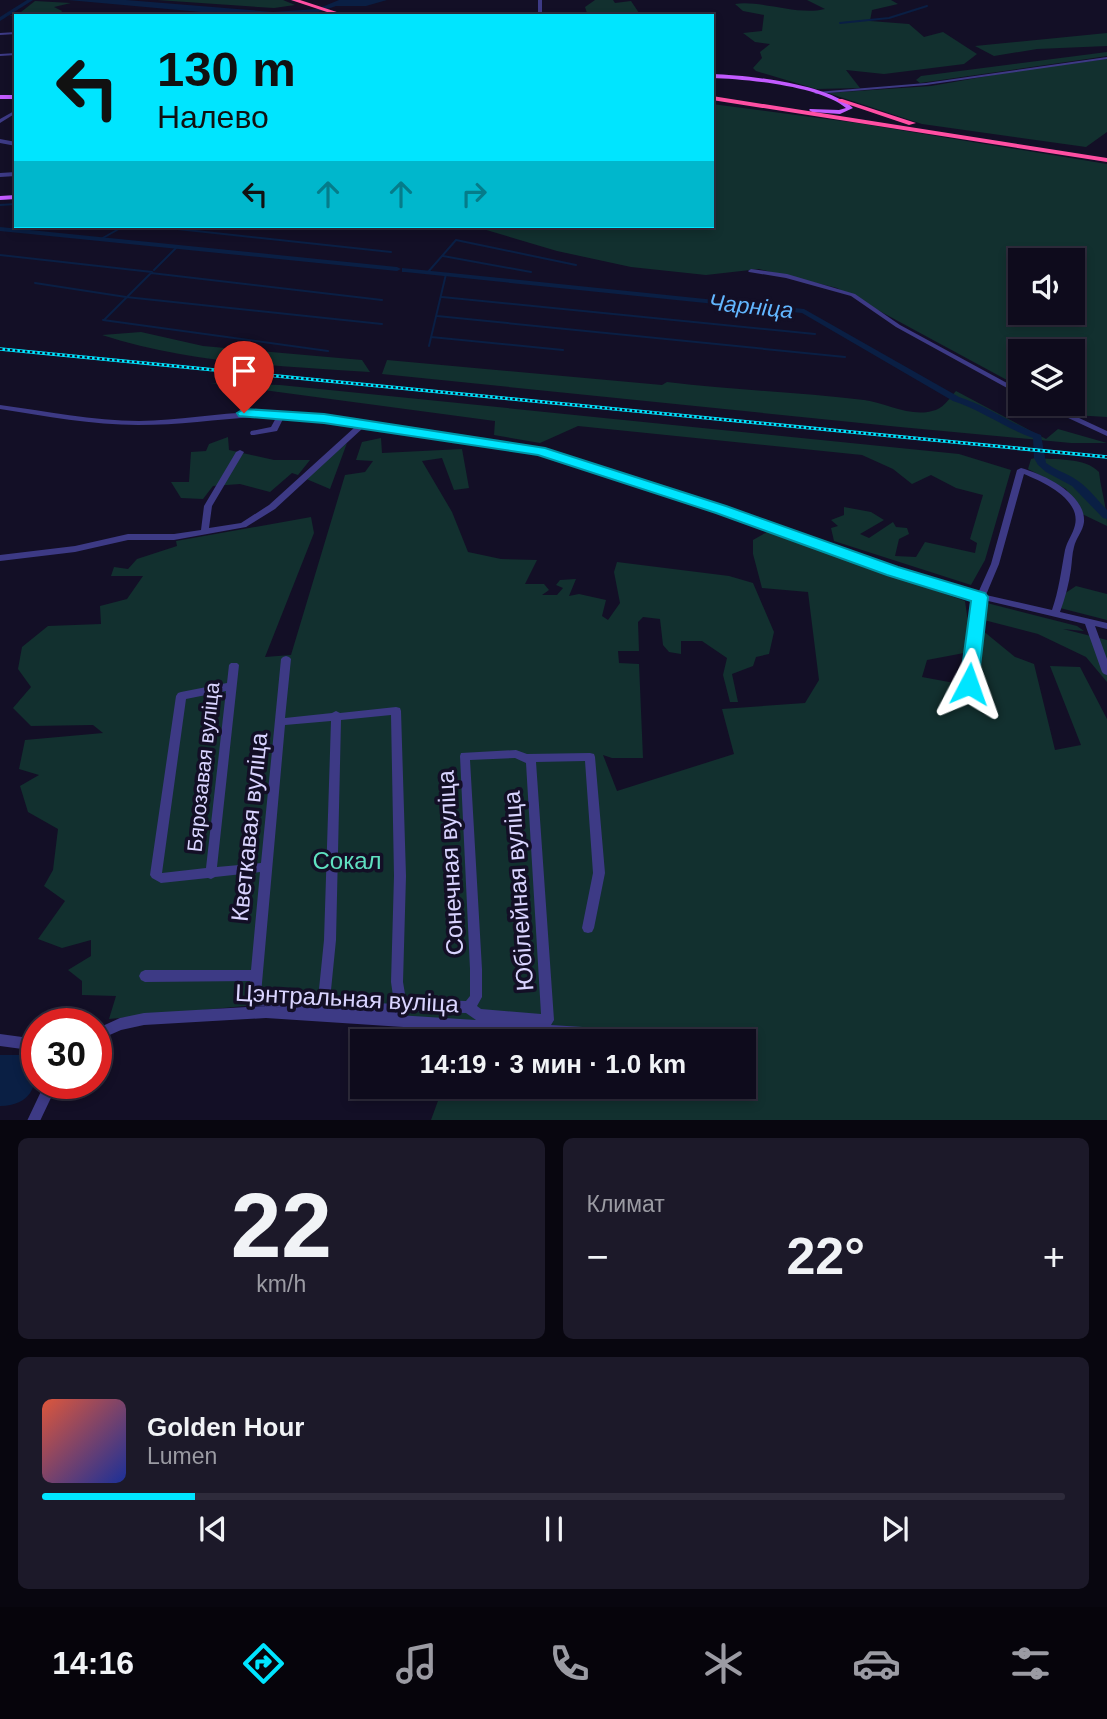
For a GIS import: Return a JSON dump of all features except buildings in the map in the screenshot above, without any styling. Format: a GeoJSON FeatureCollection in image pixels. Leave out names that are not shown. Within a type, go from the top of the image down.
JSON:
{"type":"FeatureCollection","features":[{"type":"Feature","properties":{"kind":"highway"},"geometry":{"type":"LineString","coordinates":[[294,0],[348,14]]}},
{"type":"Feature","properties":{"kind":"highway"},"geometry":{"type":"LineString","coordinates":[[306,0],[319,6]]}},
{"type":"Feature","properties":{"kind":"highway"},"geometry":{"type":"LineString","coordinates":[[335,11],[342,14]]}},
{"type":"Feature","properties":{"kind":"highway"},"geometry":{"type":"LineString","coordinates":[[714,98],[1107,158]]}},
{"type":"Feature","properties":{"kind":"highway"},"geometry":{"type":"LineString","coordinates":[[714,98],[812,110],[1107,158]]}},
{"type":"Feature","properties":{"kind":"highway"},"geometry":{"type":"LineString","coordinates":[[840,100],[943,131]]}},
{"type":"Feature","properties":{"kind":"main road"},"geometry":{"type":"LineString","coordinates":[[714,76],[747,78],[816,93],[840,100],[849,106],[848,110],[812,110]]}},
{"type":"Feature","properties":{"kind":"street"},"geometry":{"type":"LineString","coordinates":[[816,93],[926,85],[1107,58]]}},
{"type":"Feature","properties":{"kind":"street"},"geometry":{"type":"LineString","coordinates":[[751,271],[787,276],[853,295],[898,326],[1008,386]]}},
{"type":"Feature","properties":{"kind":"street"},"geometry":{"type":"LineString","coordinates":[[0,407],[85,420],[136,423],[196,420],[244,413],[282,414],[540,451],[721,509],[893,571],[979,597],[1107,626]]}},
{"type":"Feature","properties":{"kind":"street"},"geometry":{"type":"LineString","coordinates":[[254,433],[274,429],[282,414]]}},
{"type":"Feature","properties":{"kind":"street"},"geometry":{"type":"LineString","coordinates":[[1067,416],[1107,435]]}},
{"type":"Feature","properties":{"kind":"street"},"geometry":{"type":"LineString","coordinates":[[0,558],[75,549],[128,537],[165,538],[205,529],[234,527],[260,516],[362,424]]}},
{"type":"Feature","properties":{"kind":"street"},"geometry":{"type":"LineString","coordinates":[[205,529],[208,506],[240,452]]}},
{"type":"Feature","properties":{"kind":"street"},"geometry":{"type":"LineString","coordinates":[[969,684],[979,597],[995,564],[1021,470],[1041,477],[1064,491],[1080,516],[1080,523],[1069,549],[1068,577],[1055,614]]}},
{"type":"Feature","properties":{"kind":"street"},"geometry":{"type":"LineString","coordinates":[[1089,622],[1107,671]]}},
{"type":"Feature","properties":{"kind":"street","name":"Кветкавая вуліца"},"geometry":{"type":"LineString","coordinates":[[286,659],[264,867],[254,999],[323,1006]]}},
{"type":"Feature","properties":{"kind":"street","name":"Бярозавая вуліца"},"geometry":{"type":"LineString","coordinates":[[211,874],[234,664]]}},
{"type":"Feature","properties":{"kind":"street"},"geometry":{"type":"LineString","coordinates":[[232,685],[181,696],[156,871],[161,878],[264,867]]}},
{"type":"Feature","properties":{"kind":"street"},"geometry":{"type":"LineString","coordinates":[[281,722],[389,709],[396,711],[400,876],[397,982],[399,996],[406,1005]]}},
{"type":"Feature","properties":{"kind":"street"},"geometry":{"type":"LineString","coordinates":[[336,715],[330,940],[323,1006],[395,1010],[406,1005],[469,1007]]}},
{"type":"Feature","properties":{"kind":"street","name":"Сонечная вуліца"},"geometry":{"type":"LineString","coordinates":[[469,1007],[475,997],[476,969],[465,756],[516,754],[529,759]]}},
{"type":"Feature","properties":{"kind":"street"},"geometry":{"type":"LineString","coordinates":[[529,759],[590,757],[599,873],[587,928]]}},
{"type":"Feature","properties":{"kind":"street","name":"Юбілейная вуліца"},"geometry":{"type":"LineString","coordinates":[[469,1007],[478,1015],[548,1020],[529,759]]}},
{"type":"Feature","properties":{"kind":"street"},"geometry":{"type":"LineString","coordinates":[[145,976],[254,975]]}},
{"type":"Feature","properties":{"kind":"street"},"geometry":{"type":"LineString","coordinates":[[448,1023],[450,1007]]}},
{"type":"Feature","properties":{"kind":"street","name":"Цэнтральная вуліца"},"geometry":{"type":"LineString","coordinates":[[112,1028],[144,1019],[266,1012],[530,1029]]}},
{"type":"Feature","properties":{"kind":"street"},"geometry":{"type":"LineString","coordinates":[[0,1040],[21,1043]]}},
{"type":"Feature","properties":{"kind":"street"},"geometry":{"type":"LineString","coordinates":[[34,1120],[44,1099]]}},
{"type":"Feature","properties":{"kind":"green space"},"geometry":{"type":"Polygon","coordinates":[[[157,0],[283,0],[295,5],[274,8],[157,0]]]}},
{"type":"Feature","properties":{"kind":"green space"},"geometry":{"type":"Polygon","coordinates":[[[595,0],[613,0],[615,3],[631,1],[640,14],[587,14],[585,7],[595,0]]]}},
{"type":"Feature","properties":{"kind":"green space"},"geometry":{"type":"Polygon","coordinates":[[[807,0],[891,0],[898,4],[872,10],[870,21],[909,24],[924,37],[943,32],[977,54],[964,64],[884,74],[846,70],[860,88],[816,89],[756,71],[753,68],[762,58],[760,52],[770,44],[755,42],[743,33],[762,31],[764,15],[743,11],[735,4],[757,4],[803,11],[825,9],[807,0]]]}},
{"type":"Feature","properties":{"kind":"green space"},"geometry":{"type":"Polygon","coordinates":[[[35,1],[71,3],[54,7],[62,11],[60,14],[15,14],[35,1]]]}},
{"type":"Feature","properties":{"kind":"green space"},"geometry":{"type":"Polygon","coordinates":[[[1107,33],[1107,46],[1037,49],[994,56],[975,46],[1107,33]]]}},
{"type":"Feature","properties":{"kind":"green space"},"geometry":{"type":"Polygon","coordinates":[[[1107,52],[1107,56],[1087,59],[920,83],[916,80],[921,76],[1107,52]]]}},
{"type":"Feature","properties":{"kind":"green space"},"geometry":{"type":"Polygon","coordinates":[[[1107,59],[1107,132],[1086,147],[922,124],[828,93],[931,86],[1107,59]]]}},
{"type":"Feature","properties":{"kind":"green space"},"geometry":{"type":"Polygon","coordinates":[[[714,104],[857,123],[1107,164],[1107,417],[1085,416],[1085,339],[1008,339],[1008,381],[837,288],[759,269],[706,275],[631,267],[557,251],[480,228],[714,228],[714,104]]]}},
{"type":"Feature","properties":{"kind":"green space"},"geometry":{"type":"Polygon","coordinates":[[[141,332],[203,346],[362,360],[370,372],[201,357],[168,352],[102,335],[141,332]]]}},
{"type":"Feature","properties":{"kind":"green space"},"geometry":{"type":"Polygon","coordinates":[[[387,360],[662,385],[667,382],[840,397],[915,412],[939,408],[956,391],[1046,439],[1058,429],[1107,443],[1071,443],[900,427],[382,374],[387,360]]]}},
{"type":"Feature","properties":{"kind":"green space"},"geometry":{"type":"Polygon","coordinates":[[[210,383],[280,385],[959,454],[1011,470],[985,560],[971,585],[834,541],[831,528],[838,526],[831,520],[844,515],[844,507],[871,512],[884,520],[860,534],[869,538],[893,522],[896,527],[907,528],[909,534],[899,539],[895,556],[916,557],[925,542],[975,553],[977,543],[970,539],[983,495],[956,488],[931,475],[912,484],[893,469],[862,455],[578,426],[540,443],[494,435],[495,421],[210,383]]]}},
{"type":"Feature","properties":{"kind":"green space"},"geometry":{"type":"Polygon","coordinates":[[[228,437],[229,450],[274,460],[310,460],[298,475],[292,473],[270,492],[240,484],[213,486],[203,499],[181,498],[171,482],[189,482],[191,452],[206,451],[209,444],[228,437]]]}},
{"type":"Feature","properties":{"kind":"green space","name":"Сокал"},"geometry":{"type":"Polygon","coordinates":[[[381,438],[382,453],[462,449],[469,488],[454,490],[442,458],[422,461],[452,512],[468,552],[501,559],[537,560],[525,584],[544,584],[549,590],[542,595],[557,595],[563,588],[556,585],[560,580],[576,579],[569,596],[579,594],[606,600],[602,616],[608,620],[620,603],[614,572],[617,562],[729,576],[753,583],[774,632],[769,654],[756,657],[753,666],[732,674],[738,702],[730,702],[723,675],[727,658],[702,641],[681,641],[681,654],[669,652],[663,645],[660,619],[643,617],[638,622],[639,651],[618,651],[619,663],[639,664],[643,758],[612,758],[603,755],[617,791],[734,754],[722,709],[805,703],[819,680],[808,592],[762,588],[753,554],[753,540],[767,532],[965,601],[969,629],[964,653],[927,660],[922,677],[976,687],[982,630],[1015,657],[1034,664],[1055,750],[1081,745],[1050,666],[1080,667],[1107,719],[1107,1120],[431,1120],[439,1099],[756,1099],[756,1029],[467,1029],[502,1027],[496,1024],[255,1005],[112,1019],[116,996],[82,995],[82,981],[68,970],[91,956],[91,940],[62,948],[38,939],[65,901],[44,886],[53,870],[58,829],[28,812],[20,786],[39,775],[19,769],[25,740],[103,733],[93,725],[31,726],[13,708],[31,687],[18,669],[22,647],[48,626],[101,624],[100,606],[127,599],[143,576],[111,576],[114,567],[128,569],[137,559],[177,546],[176,541],[311,517],[314,533],[265,657],[291,655],[345,475],[365,472],[373,461],[356,460],[362,442],[381,438]]]}},
{"type":"Feature","properties":{"kind":"green space"},"geometry":{"type":"Polygon","coordinates":[[[347,443],[330,489],[304,478],[347,443]]]}},
{"type":"Feature","properties":{"kind":"green space"},"geometry":{"type":"Polygon","coordinates":[[[1031,459],[1078,462],[1099,472],[1107,526],[1080,513],[1066,489],[1028,469],[1031,459]]]}},
{"type":"Feature","properties":{"kind":"green space"},"geometry":{"type":"Polygon","coordinates":[[[1076,586],[1107,594],[1107,620],[1060,608],[1064,594],[1076,586]]]}},
{"type":"Feature","properties":{"kind":"green space"},"geometry":{"type":"Polygon","coordinates":[[[987,603],[1077,626],[1084,631],[1063,629],[1107,640],[1107,682],[1086,657],[1038,634],[980,619],[987,603]]]}},
{"type":"Feature","properties":{"kind":"water"},"geometry":{"type":"Polygon","coordinates":[[[68,0],[126,0],[273,12],[317,9],[339,0],[387,0],[366,6],[336,6],[313,14],[223,14],[68,0]]]}},
{"type":"Feature","properties":{"kind":"water"},"geometry":{"type":"Polygon","coordinates":[[[0,1055],[21,1055],[21,1099],[24,1099],[0,1106],[0,1055]]]}},
{"type":"Feature","properties":{"kind":"waterway"},"geometry":{"type":"LineString","coordinates":[[0,19],[30,0]]}},
{"type":"Feature","properties":{"kind":"waterway"},"geometry":{"type":"LineString","coordinates":[[840,23],[889,18],[927,6]]}},
{"type":"Feature","properties":{"kind":"waterway"},"geometry":{"type":"LineString","coordinates":[[212,14],[216,12]]}},
{"type":"Feature","properties":{"kind":"waterway"},"geometry":{"type":"LineString","coordinates":[[0,205],[14,204]]}},
{"type":"Feature","properties":{"kind":"waterway"},"geometry":{"type":"LineString","coordinates":[[101,239],[120,228]]}},
{"type":"Feature","properties":{"kind":"waterway"},"geometry":{"type":"LineString","coordinates":[[169,228],[391,252]]}},
{"type":"Feature","properties":{"kind":"waterway"},"geometry":{"type":"LineString","coordinates":[[350,228],[360,229]]}},
{"type":"Feature","properties":{"kind":"waterway","name":"Чарніца"},"geometry":{"type":"LineString","coordinates":[[0,229],[397,269]]}},
{"type":"Feature","properties":{"kind":"waterway"},"geometry":{"type":"LineString","coordinates":[[428,272],[456,240],[576,265]]}},
{"type":"Feature","properties":{"kind":"waterway"},"geometry":{"type":"LineString","coordinates":[[154,270],[177,247]]}},
{"type":"Feature","properties":{"kind":"waterway"},"geometry":{"type":"LineString","coordinates":[[0,255],[152,272]]}},
{"type":"Feature","properties":{"kind":"waterway"},"geometry":{"type":"LineString","coordinates":[[443,256],[531,272]]}},
{"type":"Feature","properties":{"kind":"waterway","name":"Чарніца"},"geometry":{"type":"LineString","coordinates":[[405,270],[804,311],[956,399],[1038,437],[1041,463],[1076,484],[1107,516]]}},
{"type":"Feature","properties":{"kind":"waterway"},"geometry":{"type":"LineString","coordinates":[[151,273],[382,300]]}},
{"type":"Feature","properties":{"kind":"waterway"},"geometry":{"type":"LineString","coordinates":[[127,297],[150,274]]}},
{"type":"Feature","properties":{"kind":"waterway"},"geometry":{"type":"LineString","coordinates":[[431,337],[446,274]]}},
{"type":"Feature","properties":{"kind":"waterway"},"geometry":{"type":"LineString","coordinates":[[35,283],[127,297]]}},
{"type":"Feature","properties":{"kind":"waterway"},"geometry":{"type":"LineString","coordinates":[[104,320],[127,297]]}},
{"type":"Feature","properties":{"kind":"waterway"},"geometry":{"type":"LineString","coordinates":[[127,297],[382,324]]}},
{"type":"Feature","properties":{"kind":"waterway"},"geometry":{"type":"LineString","coordinates":[[442,297],[815,334]]}},
{"type":"Feature","properties":{"kind":"waterway"},"geometry":{"type":"LineString","coordinates":[[437,316],[845,357]]}},
{"type":"Feature","properties":{"kind":"waterway"},"geometry":{"type":"LineString","coordinates":[[103,320],[328,351]]}},
{"type":"Feature","properties":{"kind":"waterway"},"geometry":{"type":"LineString","coordinates":[[429,346],[431,337]]}},
{"type":"Feature","properties":{"kind":"waterway"},"geometry":{"type":"LineString","coordinates":[[431,337],[563,350]]}},
{"type":"Feature","properties":{"kind":"railway"},"geometry":{"type":"LineString","coordinates":[[0,349],[1107,457]]}},
{"type":"Feature","properties":{"kind":"route"},"geometry":{"type":"LineString","coordinates":[[244,413],[324,419],[540,451],[721,509],[941,587],[979,597],[969,684]]}}]}
